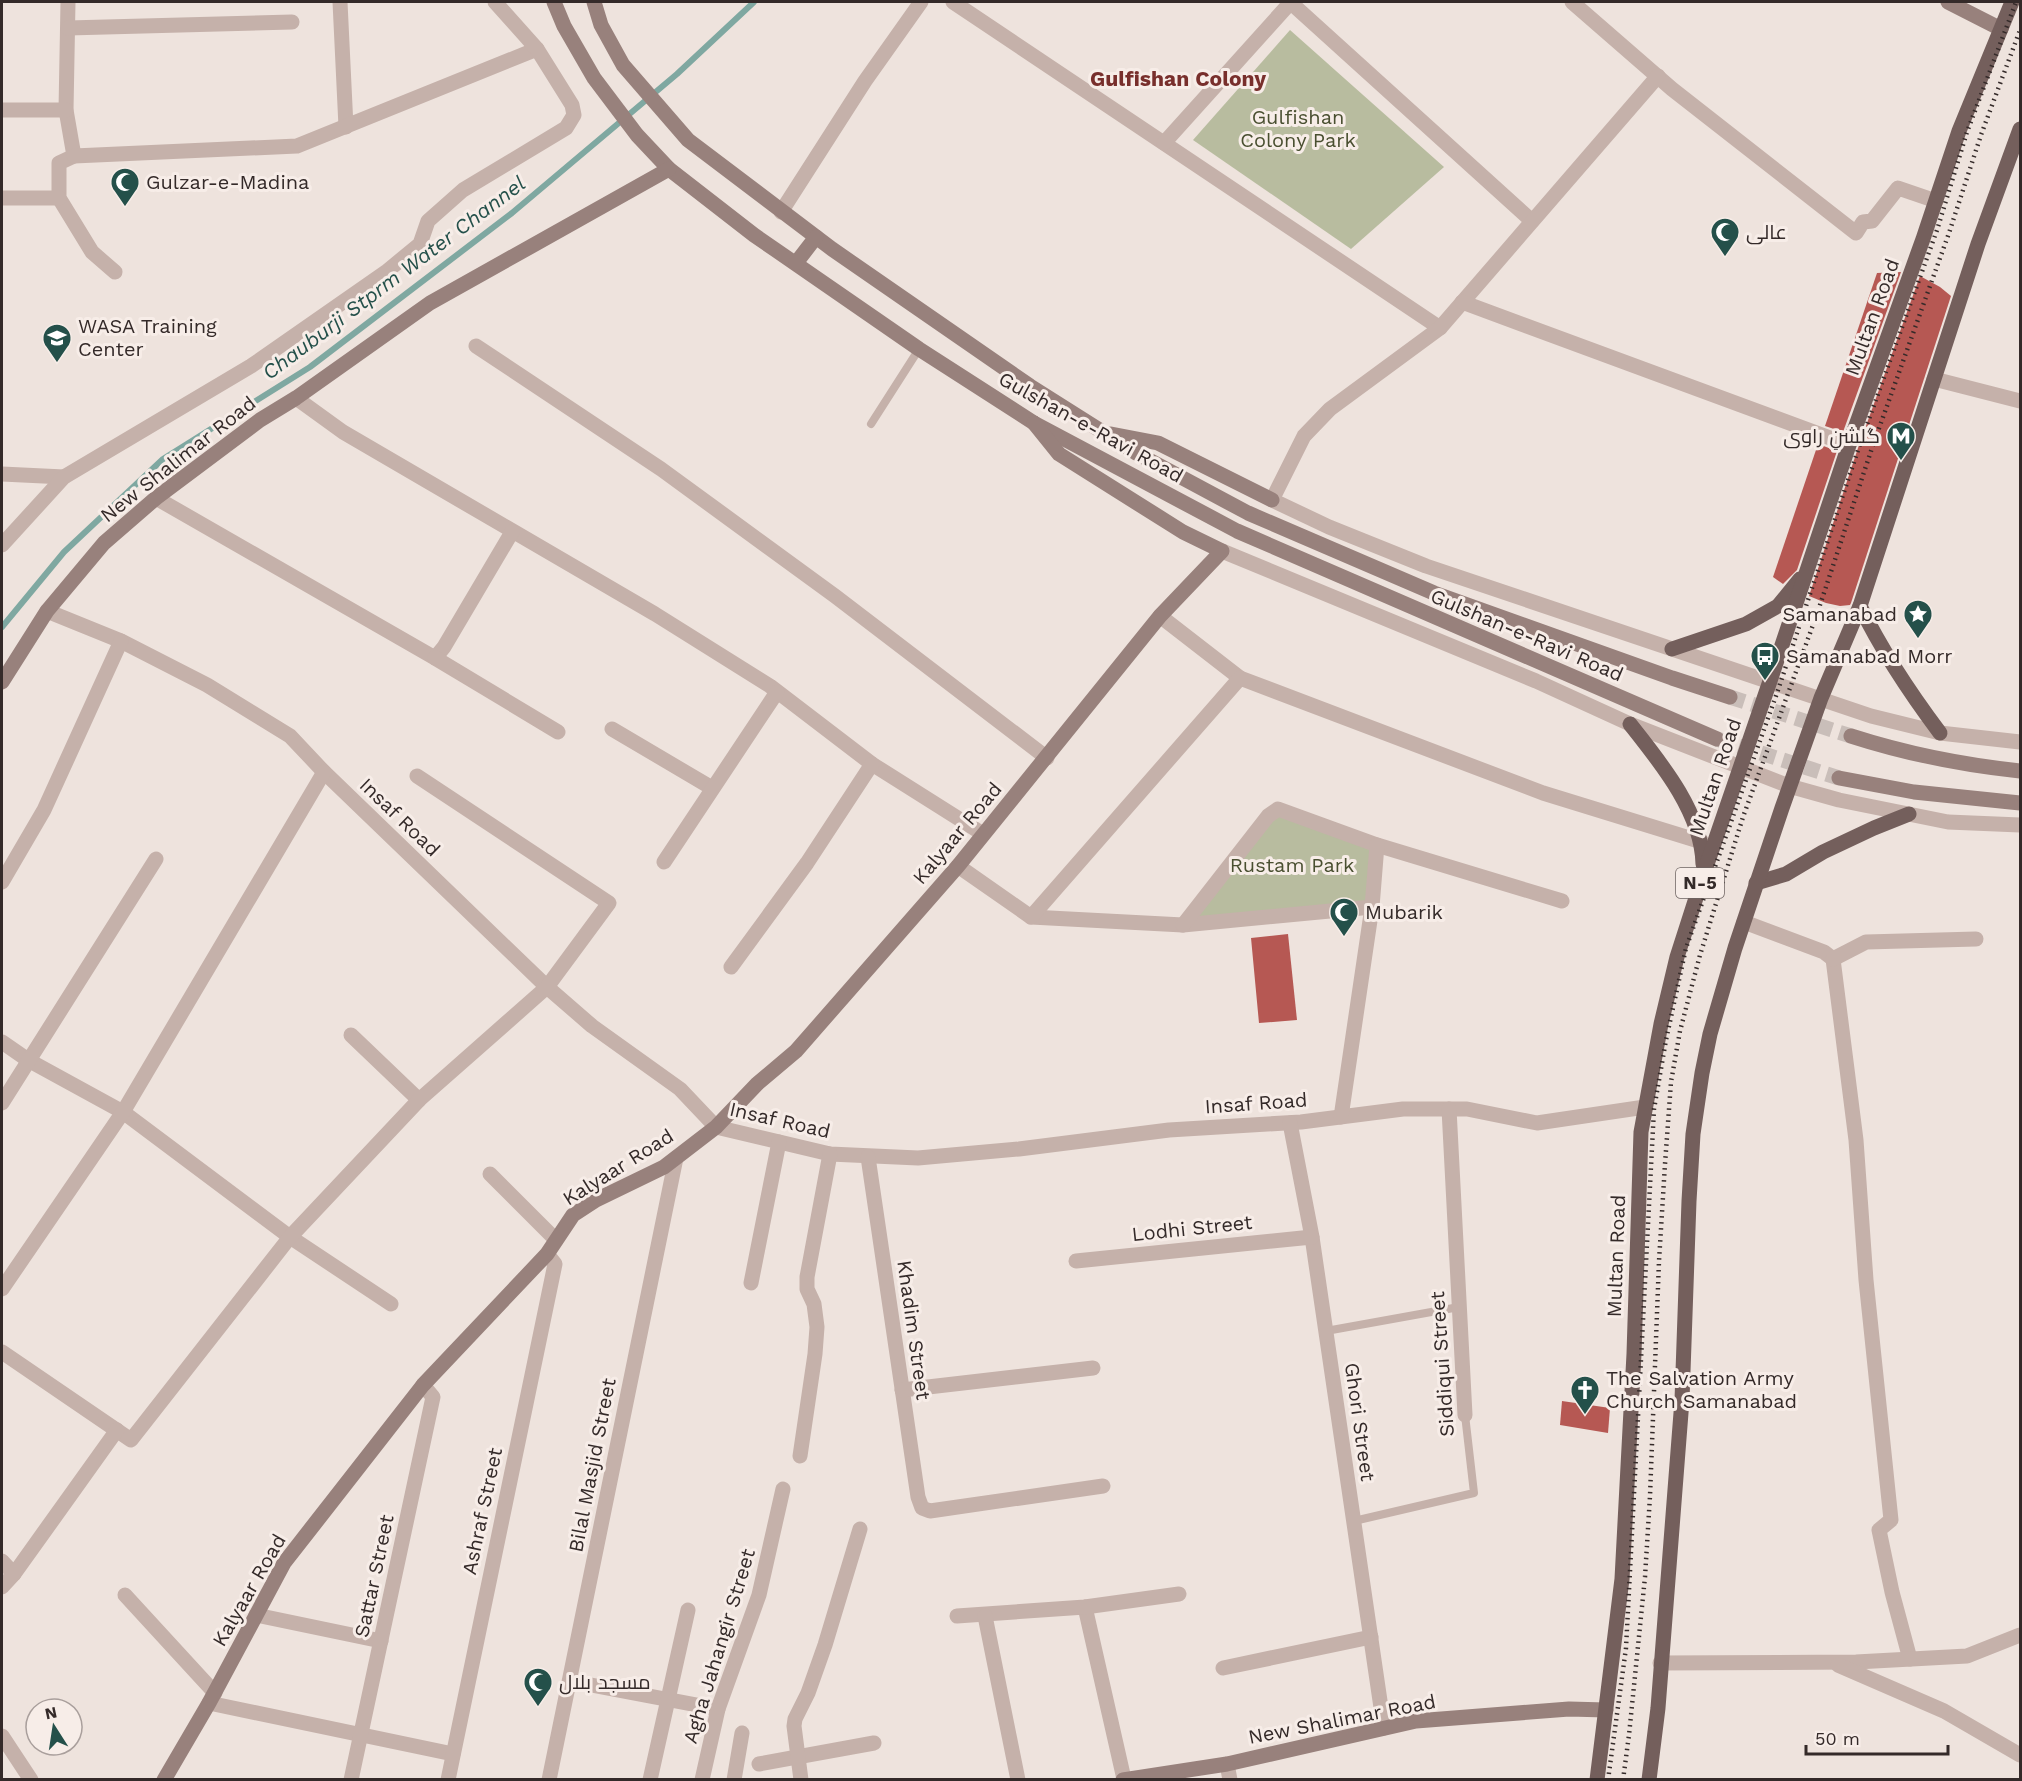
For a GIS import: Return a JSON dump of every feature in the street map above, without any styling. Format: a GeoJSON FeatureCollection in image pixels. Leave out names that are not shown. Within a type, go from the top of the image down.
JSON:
{"type":"FeatureCollection","features":[{"type":"Feature","properties":{"kind":"main road","name":"Gulshan-e-Ravi Road"},"geometry":{"type":"LineString","coordinates":[[554,2],[564,26],[594,78],[637,135],[669,169],[754,235],[919,349],[1034,423],[1237,531],[1717,739]]}},
{"type":"Feature","properties":{"kind":"main road","name":"Gulshan-e-Ravi Road"},"geometry":{"type":"LineString","coordinates":[[594,2],[610,44],[633,78],[688,140],[816,237],[1030,386],[1136,453],[1248,513],[1434,593],[1730,697]]}},
{"type":"Feature","properties":{"kind":"main road"},"geometry":{"type":"LineString","coordinates":[[1948,2],[2001,29]]}},
{"type":"Feature","properties":{"kind":"main road","name":"Multan Road"},"geometry":{"type":"LineString","coordinates":[[1597,1779],[1622,1579],[1634,1354],[1641,1132],[1661,1024],[1677,957],[1704,873],[1849,445],[1959,131],[2012,2]]}},
{"type":"Feature","properties":{"kind":"main road","name":"N-5"},"geometry":{"type":"LineString","coordinates":[[1649,1779],[1658,1708],[1682,1400],[1689,1201],[1694,1134],[1710,1034],[1719,999],[1789,786],[1821,698],[1860,606],[1978,244],[2020,134]]}},
{"type":"Feature","properties":{"kind":"main road","name":"New Shalimar Road"},"geometry":{"type":"LineString","coordinates":[[2,682],[47,611],[104,543],[156,498],[260,420],[296,398],[429,303],[669,169]]}},
{"type":"Feature","properties":{"kind":"main road"},"geometry":{"type":"LineString","coordinates":[[796,263],[816,237]]}},
{"type":"Feature","properties":{"kind":"main road"},"geometry":{"type":"LineString","coordinates":[[1034,423],[1059,454],[1183,532],[1222,551]]}},
{"type":"Feature","properties":{"kind":"main road"},"geometry":{"type":"LineString","coordinates":[[1102,432],[1158,443],[1272,500]]}},
{"type":"Feature","properties":{"kind":"main road","name":"Kalyaar Road"},"geometry":{"type":"LineString","coordinates":[[164,1779],[212,1698],[284,1563],[423,1385],[547,1254],[573,1215],[596,1200],[664,1167],[716,1127],[757,1084],[796,1051],[958,866],[1160,616],[1222,551]]}},
{"type":"Feature","properties":{"kind":"main road"},"geometry":{"type":"LineString","coordinates":[[1672,649],[1746,624],[1778,606],[1807,572]]}},
{"type":"Feature","properties":{"kind":"main road"},"geometry":{"type":"LineString","coordinates":[[1860,606],[1904,685],[1940,734]]}},
{"type":"Feature","properties":{"kind":"main road"},"geometry":{"type":"LineString","coordinates":[[1630,724],[1661,763],[1678,790],[1702,842],[1704,873]]}},
{"type":"Feature","properties":{"kind":"main road"},"geometry":{"type":"LineString","coordinates":[[1851,736],[1927,757],[1981,767],[2020,771]]}},
{"type":"Feature","properties":{"kind":"main road"},"geometry":{"type":"LineString","coordinates":[[1839,778],[1914,792],[2020,802]]}},
{"type":"Feature","properties":{"kind":"main road"},"geometry":{"type":"LineString","coordinates":[[1756,883],[1786,874],[1823,852],[1909,814]]}},
{"type":"Feature","properties":{"kind":"main road","name":"New Shalimar Road"},"geometry":{"type":"LineString","coordinates":[[1124,1779],[1227,1764],[1428,1720],[1569,1709],[1606,1710]]}},
{"type":"Feature","properties":{"kind":"street"},"geometry":{"type":"LineString","coordinates":[[68,2],[66,110],[74,156]]}},
{"type":"Feature","properties":{"kind":"street"},"geometry":{"type":"LineString","coordinates":[[340,2],[346,127]]}},
{"type":"Feature","properties":{"kind":"street"},"geometry":{"type":"LineString","coordinates":[[2,545],[64,477],[251,366],[367,285],[420,244],[428,221],[463,190],[566,128],[574,115],[572,105],[537,49],[495,2]]}},
{"type":"Feature","properties":{"kind":"street"},"geometry":{"type":"LineString","coordinates":[[781,212],[866,81],[921,2]]}},
{"type":"Feature","properties":{"kind":"street"},"geometry":{"type":"LineString","coordinates":[[953,2],[1440,328]]}},
{"type":"Feature","properties":{"kind":"street"},"geometry":{"type":"LineString","coordinates":[[1164,143],[1290,2],[1532,221]]}},
{"type":"Feature","properties":{"kind":"street"},"geometry":{"type":"LineString","coordinates":[[1572,2],[1658,76],[1856,233],[1863,222],[1872,221],[1898,188],[1936,201]]}},
{"type":"Feature","properties":{"kind":"street"},"geometry":{"type":"LineString","coordinates":[[68,28],[292,22]]}},
{"type":"Feature","properties":{"kind":"street"},"geometry":{"type":"LineString","coordinates":[[115,272],[92,252],[58,198],[59,164],[74,156],[297,146],[537,49]]}},
{"type":"Feature","properties":{"kind":"street"},"geometry":{"type":"LineString","coordinates":[[1658,76],[1440,328],[1330,409],[1304,436],[1272,500],[1329,527],[1426,566],[1870,716],[1940,734],[2020,742]]}},
{"type":"Feature","properties":{"kind":"street"},"geometry":{"type":"LineString","coordinates":[[2,110],[66,110]]}},
{"type":"Feature","properties":{"kind":"street"},"geometry":{"type":"LineString","coordinates":[[2,198],[58,198]]}},
{"type":"Feature","properties":{"kind":"street"},"geometry":{"type":"LineString","coordinates":[[1462,302],[1849,445]]}},
{"type":"Feature","properties":{"kind":"street"},"geometry":{"type":"LineString","coordinates":[[476,346],[661,469],[835,596],[1047,758]]}},
{"type":"Feature","properties":{"kind":"street"},"geometry":{"type":"LineString","coordinates":[[1934,379],[2020,401]]}},
{"type":"Feature","properties":{"kind":"street"},"geometry":{"type":"LineString","coordinates":[[296,398],[343,432],[655,614],[777,692],[872,764],[983,834]]}},
{"type":"Feature","properties":{"kind":"street"},"geometry":{"type":"LineString","coordinates":[[2,474],[64,477]]}},
{"type":"Feature","properties":{"kind":"street"},"geometry":{"type":"LineString","coordinates":[[156,498],[435,658],[558,732]]}},
{"type":"Feature","properties":{"kind":"street"},"geometry":{"type":"LineString","coordinates":[[435,658],[444,647],[512,532]]}},
{"type":"Feature","properties":{"kind":"street"},"geometry":{"type":"LineString","coordinates":[[1222,551],[1536,681],[1630,724],[1789,786],[1839,800],[1948,822],[2020,825]]}},
{"type":"Feature","properties":{"kind":"street","name":"Insaf Road"},"geometry":{"type":"LineString","coordinates":[[47,611],[121,641],[207,685],[290,736],[324,772],[547,987],[592,1026],[680,1089],[716,1127],[830,1154],[868,1157],[940,1156],[1019,1149],[1169,1130],[1290,1123],[1403,1109],[1467,1109],[1537,1123],[1646,1107]]}},
{"type":"Feature","properties":{"kind":"street"},"geometry":{"type":"LineString","coordinates":[[1160,616],[1240,678],[1543,793],[1702,842]]}},
{"type":"Feature","properties":{"kind":"street"},"geometry":{"type":"LineString","coordinates":[[2,882],[44,810],[121,641]]}},
{"type":"Feature","properties":{"kind":"street"},"geometry":{"type":"LineString","coordinates":[[1031,917],[1240,678]]}},
{"type":"Feature","properties":{"kind":"street"},"geometry":{"type":"LineString","coordinates":[[664,862],[777,692]]}},
{"type":"Feature","properties":{"kind":"street"},"geometry":{"type":"LineString","coordinates":[[612,729],[712,788]]}},
{"type":"Feature","properties":{"kind":"street"},"geometry":{"type":"LineString","coordinates":[[731,967],[807,863],[872,764]]}},
{"type":"Feature","properties":{"kind":"street"},"geometry":{"type":"LineString","coordinates":[[2,1289],[123,1112],[324,772]]}},
{"type":"Feature","properties":{"kind":"street"},"geometry":{"type":"LineString","coordinates":[[2,1352],[131,1440],[290,1237],[419,1100],[547,987],[609,903],[417,776]]}},
{"type":"Feature","properties":{"kind":"street"},"geometry":{"type":"LineString","coordinates":[[1183,925],[1268,816],[1278,809],[1377,845],[1562,901]]}},
{"type":"Feature","properties":{"kind":"street"},"geometry":{"type":"LineString","coordinates":[[1341,1117],[1372,907],[1377,845]]}},
{"type":"Feature","properties":{"kind":"street"},"geometry":{"type":"LineString","coordinates":[[2,1103],[156,859]]}},
{"type":"Feature","properties":{"kind":"street"},"geometry":{"type":"LineString","coordinates":[[958,866],[1031,917],[1183,925],[1372,907]]}},
{"type":"Feature","properties":{"kind":"street"},"geometry":{"type":"LineString","coordinates":[[1744,922],[1824,952],[1833,958],[1856,1140],[1866,1280],[1891,1520],[1881,1527],[1880,1532],[1892,1592],[1910,1659]]}},
{"type":"Feature","properties":{"kind":"street"},"geometry":{"type":"LineString","coordinates":[[1833,958],[1866,942],[1976,939]]}},
{"type":"Feature","properties":{"kind":"street"},"geometry":{"type":"LineString","coordinates":[[351,1035],[419,1100]]}},
{"type":"Feature","properties":{"kind":"street"},"geometry":{"type":"LineString","coordinates":[[2,1042],[28,1060],[123,1112],[290,1237],[391,1304]]}},
{"type":"Feature","properties":{"kind":"street","name":"Siddiqui Street"},"geometry":{"type":"LineString","coordinates":[[1449,1109],[1465,1415]]}},
{"type":"Feature","properties":{"kind":"street","name":"Ghori Street"},"geometry":{"type":"LineString","coordinates":[[1290,1123],[1312,1237],[1384,1728]]}},
{"type":"Feature","properties":{"kind":"street"},"geometry":{"type":"LineString","coordinates":[[751,1283],[779,1142]]}},
{"type":"Feature","properties":{"kind":"street"},"geometry":{"type":"LineString","coordinates":[[800,1456],[817,1327],[814,1304],[807,1289],[807,1277],[830,1154]]}},
{"type":"Feature","properties":{"kind":"street","name":"Khadim Street"},"geometry":{"type":"LineString","coordinates":[[868,1157],[918,1497],[922,1508],[930,1512],[1103,1486]]}},
{"type":"Feature","properties":{"kind":"street","name":"Bilal Masjid Street"},"geometry":{"type":"LineString","coordinates":[[549,1779],[676,1158]]}},
{"type":"Feature","properties":{"kind":"street"},"geometry":{"type":"LineString","coordinates":[[490,1174],[556,1240]]}},
{"type":"Feature","properties":{"kind":"street","name":"Lodhi Street"},"geometry":{"type":"LineString","coordinates":[[1076,1261],[1312,1237]]}},
{"type":"Feature","properties":{"kind":"street","name":"Ashraf Street"},"geometry":{"type":"LineString","coordinates":[[447,1779],[555,1264],[547,1254]]}},
{"type":"Feature","properties":{"kind":"street"},"geometry":{"type":"LineString","coordinates":[[902,1390],[1093,1368]]}},
{"type":"Feature","properties":{"kind":"street","name":"Sattar Street"},"geometry":{"type":"LineString","coordinates":[[351,1779],[433,1397],[423,1385]]}},
{"type":"Feature","properties":{"kind":"street"},"geometry":{"type":"LineString","coordinates":[[2,1587],[14,1574],[117,1430]]}},
{"type":"Feature","properties":{"kind":"street","name":"Agha Jahangir Street"},"geometry":{"type":"LineString","coordinates":[[702,1779],[718,1709],[759,1595],[783,1489]]}},
{"type":"Feature","properties":{"kind":"street"},"geometry":{"type":"LineString","coordinates":[[801,1779],[795,1719],[808,1693],[825,1645],[860,1529]]}},
{"type":"Feature","properties":{"kind":"street"},"geometry":{"type":"LineString","coordinates":[[2,1561],[14,1574]]}},
{"type":"Feature","properties":{"kind":"street"},"geometry":{"type":"LineString","coordinates":[[957,1616],[985,1616],[1084,1607],[1179,1594]]}},
{"type":"Feature","properties":{"kind":"street"},"geometry":{"type":"LineString","coordinates":[[125,1595],[212,1698],[361,1735],[453,1754]]}},
{"type":"Feature","properties":{"kind":"street"},"geometry":{"type":"LineString","coordinates":[[1084,1607],[1124,1779]]}},
{"type":"Feature","properties":{"kind":"street"},"geometry":{"type":"LineString","coordinates":[[650,1779],[688,1610]]}},
{"type":"Feature","properties":{"kind":"street"},"geometry":{"type":"LineString","coordinates":[[256,1615],[381,1641]]}},
{"type":"Feature","properties":{"kind":"street"},"geometry":{"type":"LineString","coordinates":[[985,1616],[1018,1779]]}},
{"type":"Feature","properties":{"kind":"street"},"geometry":{"type":"LineString","coordinates":[[1660,1663],[1832,1662],[1967,1656],[2020,1635]]}},
{"type":"Feature","properties":{"kind":"street"},"geometry":{"type":"LineString","coordinates":[[1223,1668],[1371,1637]]}},
{"type":"Feature","properties":{"kind":"street"},"geometry":{"type":"LineString","coordinates":[[1832,1662],[1944,1711],[2020,1755]]}},
{"type":"Feature","properties":{"kind":"street"},"geometry":{"type":"LineString","coordinates":[[570,1681],[718,1709]]}},
{"type":"Feature","properties":{"kind":"street"},"geometry":{"type":"LineString","coordinates":[[735,1779],[742,1733]]}},
{"type":"Feature","properties":{"kind":"street"},"geometry":{"type":"LineString","coordinates":[[2,1736],[31,1779]]}},
{"type":"Feature","properties":{"kind":"street"},"geometry":{"type":"LineString","coordinates":[[759,1764],[874,1743]]}},
{"type":"Feature","properties":{"kind":"street"},"geometry":{"type":"LineString","coordinates":[[1227,1764],[1230,1779]]}},
{"type":"Feature","properties":{"kind":"lane"},"geometry":{"type":"LineString","coordinates":[[870,424],[919,349]]}},
{"type":"Feature","properties":{"kind":"lane"},"geometry":{"type":"LineString","coordinates":[[1326,1331],[1459,1307]]}},
{"type":"Feature","properties":{"kind":"lane","name":"Siddiqui Street"},"geometry":{"type":"LineString","coordinates":[[1354,1521],[1474,1493],[1465,1415]]}},
{"type":"Feature","properties":{"kind":"green space","name":"Gulfishan Colony Park"},"geometry":{"type":"Polygon","coordinates":[[[1290,30],[1444,167],[1351,249],[1193,140],[1290,30]]]}},
{"type":"Feature","properties":{"kind":"green space","name":"Rustam Park"},"geometry":{"type":"Polygon","coordinates":[[[1278,809],[1377,845],[1367,907],[1183,925],[1278,809]]]}},
{"type":"Feature","properties":{"kind":"building"},"geometry":{"type":"Polygon","coordinates":[[[1901,272],[1843,432],[1825,426],[1877,273],[1901,272]]]}},
{"type":"Feature","properties":{"kind":"building"},"geometry":{"type":"Polygon","coordinates":[[[1920,276],[1951,296],[1851,603],[1840,606],[1826,603],[1809,596],[1858,448],[1920,276]]]}},
{"type":"Feature","properties":{"kind":"building"},"geometry":{"type":"Polygon","coordinates":[[[1818,444],[1837,451],[1797,570],[1783,584],[1773,577],[1818,444]]]}},
{"type":"Feature","properties":{"kind":"building"},"geometry":{"type":"Polygon","coordinates":[[[1288,934],[1297,1020],[1259,1023],[1251,938],[1288,934]]]}},
{"type":"Feature","properties":{"kind":"building","name":"The Salvation Army Church Samanabad"},"geometry":{"type":"Polygon","coordinates":[[[1562,1401],[1610,1408],[1608,1433],[1560,1425],[1562,1401]]]}},
{"type":"Feature","properties":{"kind":"waterway","name":"Chauburji Stprm Water Channel"},"geometry":{"type":"LineString","coordinates":[[2,627],[64,552],[163,459],[310,367],[512,213],[677,74],[754,2]]}},
{"type":"Feature","properties":{"kind":"tunnel"},"geometry":{"type":"LineString","coordinates":[[1730,697],[1851,736]]}},
{"type":"Feature","properties":{"kind":"tunnel"},"geometry":{"type":"LineString","coordinates":[[1717,739],[1839,778]]}},
{"type":"Feature","properties":{"kind":"railway"},"geometry":{"type":"LineString","coordinates":[[1608,1780],[1626,1648],[1654,1109],[1686,948],[1777,693],[1860,444],[1937,230],[1967,132],[2016,2]]}},
{"type":"Feature","properties":{"kind":"railway"},"geometry":{"type":"LineString","coordinates":[[1623,1780],[1645,1577],[1665,1164],[1671,1082],[1680,1031],[1700,955],[1743,817],[1817,614],[1873,445],[2020,30]]}},
{"type":"Feature","properties":{"kind":"place","name":"Gulzar-e-Madina"},"geometry":{"type":"Point","coordinates":[125,208]}},
{"type":"Feature","properties":{"kind":"place","name":"عالی"},"geometry":{"type":"Point","coordinates":[1725,258]}},
{"type":"Feature","properties":{"kind":"place","name":"WASA Training Center"},"geometry":{"type":"Point","coordinates":[57,364]}},
{"type":"Feature","properties":{"kind":"place","name":"گلشنِ راوی"},"geometry":{"type":"Point","coordinates":[1901,462]}},
{"type":"Feature","properties":{"kind":"place","name":"Samanabad"},"geometry":{"type":"Point","coordinates":[1918,640]}},
{"type":"Feature","properties":{"kind":"place","name":"Samanabad Morr"},"geometry":{"type":"Point","coordinates":[1765,682]}},
{"type":"Feature","properties":{"kind":"place","name":"Mubarik"},"geometry":{"type":"Point","coordinates":[1344,938]}},
{"type":"Feature","properties":{"kind":"place","name":"The Salvation Army Church Samanabad"},"geometry":{"type":"Point","coordinates":[1585,1416]}},
{"type":"Feature","properties":{"kind":"place","name":"مسجد بلال"},"geometry":{"type":"Point","coordinates":[538,1708]}},
{"type":"Feature","properties":{"kind":"district","name":"Gulfishan Colony"},"geometry":{"type":"Point","coordinates":[1178,79]}}]}
